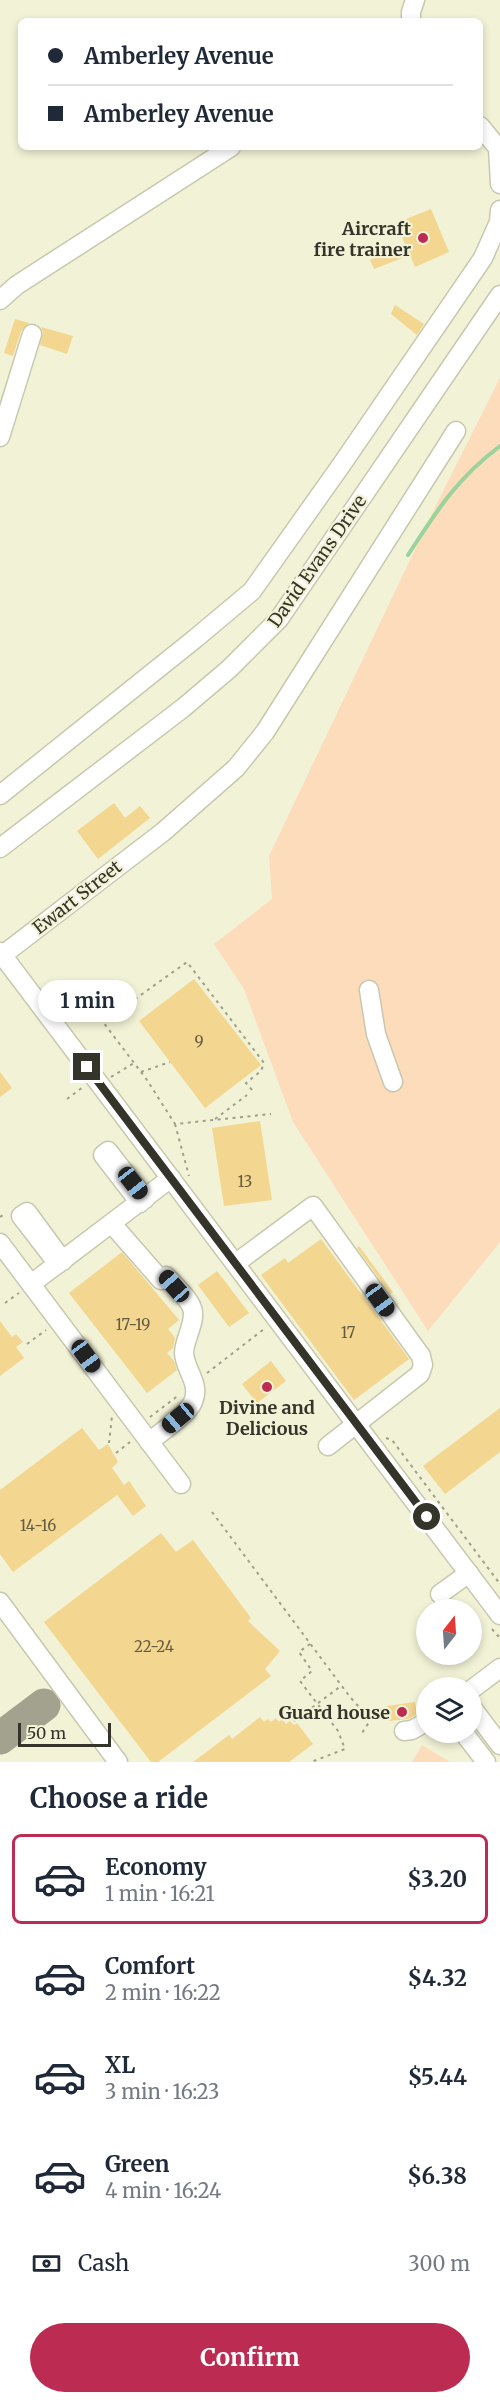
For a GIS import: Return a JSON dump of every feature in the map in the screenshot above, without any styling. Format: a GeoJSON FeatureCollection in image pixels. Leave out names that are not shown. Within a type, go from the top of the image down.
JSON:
{"type":"FeatureCollection","features":[{"type":"Feature","properties":{"kind":"street"},"geometry":{"type":"LineString","coordinates":[[411,18],[415,0]]}},
{"type":"Feature","properties":{"kind":"street"},"geometry":{"type":"LineString","coordinates":[[483,130],[498,148],[500,184]]}},
{"type":"Feature","properties":{"kind":"street"},"geometry":{"type":"LineString","coordinates":[[0,300],[17,285],[226,150]]}},
{"type":"Feature","properties":{"kind":"street"},"geometry":{"type":"LineString","coordinates":[[0,795],[252,591],[483,258],[499,222],[500,210]]}},
{"type":"Feature","properties":{"kind":"street","name":"David Evans Drive"},"geometry":{"type":"LineString","coordinates":[[0,848],[183,708],[229,669],[279,620],[500,295]]}},
{"type":"Feature","properties":{"kind":"street"},"geometry":{"type":"LineString","coordinates":[[0,437],[32,334]]}},
{"type":"Feature","properties":{"kind":"street","name":"Ewart Street"},"geometry":{"type":"LineString","coordinates":[[1,955],[154,837],[236,768],[265,732],[456,431]]}},
{"type":"Feature","properties":{"kind":"street"},"geometry":{"type":"LineString","coordinates":[[1,955],[500,1615]]}},
{"type":"Feature","properties":{"kind":"street"},"geometry":{"type":"LineString","coordinates":[[369,990],[376,1034],[393,1082]]}},
{"type":"Feature","properties":{"kind":"street"},"geometry":{"type":"LineString","coordinates":[[106,1153],[143,1201]]}},
{"type":"Feature","properties":{"kind":"street"},"geometry":{"type":"LineString","coordinates":[[28,1286],[171,1178]]}},
{"type":"Feature","properties":{"kind":"street"},"geometry":{"type":"LineString","coordinates":[[236,1263],[313,1206],[421,1356],[423,1365],[420,1374],[328,1446]]}},
{"type":"Feature","properties":{"kind":"street"},"geometry":{"type":"LineString","coordinates":[[24,1214],[60,1262]]}},
{"type":"Feature","properties":{"kind":"street"},"geometry":{"type":"LineString","coordinates":[[112,1224],[161,1280],[166,1276],[190,1304],[193,1311],[184,1350],[195,1386],[194,1400],[187,1410],[143,1440]]}},
{"type":"Feature","properties":{"kind":"street"},"geometry":{"type":"LineString","coordinates":[[0,1243],[28,1286],[143,1440],[181,1484]]}},
{"type":"Feature","properties":{"kind":"street"},"geometry":{"type":"LineString","coordinates":[[440,1594],[470,1573]]}},
{"type":"Feature","properties":{"kind":"street"},"geometry":{"type":"LineString","coordinates":[[0,1602],[118,1762]]}},
{"type":"Feature","properties":{"kind":"street"},"geometry":{"type":"LineString","coordinates":[[482,1682],[500,1668]]}},
{"type":"Feature","properties":{"kind":"street"},"geometry":{"type":"LineString","coordinates":[[482,1721],[500,1745]]}},
{"type":"Feature","properties":{"kind":"street"},"geometry":{"type":"LineString","coordinates":[[404,1731],[416,1728]]}},
{"type":"Feature","properties":{"kind":"street"},"geometry":{"type":"LineString","coordinates":[[471,1743],[486,1762]]}},
{"type":"Feature","properties":{"kind":"path"},"geometry":{"type":"LineString","coordinates":[[252,1090],[246,1083],[261,1071],[264,1063],[187,962],[103,1022],[141,1072],[175,1124],[271,1114]]}},
{"type":"Feature","properties":{"kind":"path"},"geometry":{"type":"LineString","coordinates":[[141,1072],[170,1062]]}},
{"type":"Feature","properties":{"kind":"path"},"geometry":{"type":"LineString","coordinates":[[212,1120],[247,1095]]}},
{"type":"Feature","properties":{"kind":"path"},"geometry":{"type":"LineString","coordinates":[[5,1303],[28,1286]]}},
{"type":"Feature","properties":{"kind":"path"},"geometry":{"type":"LineString","coordinates":[[27,1344],[53,1325]]}},
{"type":"Feature","properties":{"kind":"path"},"geometry":{"type":"LineString","coordinates":[[109,1443],[112,1414]]}},
{"type":"Feature","properties":{"kind":"path"},"geometry":{"type":"LineString","coordinates":[[381,1439],[392,1440],[500,1584]]}},
{"type":"Feature","properties":{"kind":"path"},"geometry":{"type":"LineString","coordinates":[[116,1453],[143,1440]]}},
{"type":"Feature","properties":{"kind":"path"},"geometry":{"type":"LineString","coordinates":[[212,1512],[341,1686],[355,1703],[373,1716],[362,1732]]}},
{"type":"Feature","properties":{"kind":"path"},"geometry":{"type":"LineString","coordinates":[[310,1644],[299,1652],[312,1671],[300,1681],[338,1731],[345,1749],[311,1762]]}},
{"type":"Feature","properties":{"kind":"path"},"geometry":{"type":"LineString","coordinates":[[294,1721],[341,1686]]}},
{"type":"Feature","properties":{"kind":"shaded area"},"geometry":{"type":"Polygon","coordinates":[[[500,378],[500,1242],[428,1331],[293,1122],[244,989],[214,944],[272,899],[269,856],[440,497],[500,378]]]}},
{"type":"Feature","properties":{"kind":"shaded area"},"geometry":{"type":"Polygon","coordinates":[[[422,1745],[450,1762],[412,1762],[422,1745]]]}},
{"type":"Feature","properties":{"kind":"building","name":"Aircraft fire trainer"},"geometry":{"type":"Polygon","coordinates":[[[431,209],[449,252],[415,267],[410,255],[374,269],[370,260],[405,244],[396,223],[431,209]]]}},
{"type":"Feature","properties":{"kind":"building"},"geometry":{"type":"Polygon","coordinates":[[[395,305],[424,324],[417,335],[391,314],[395,305]]]}},
{"type":"Feature","properties":{"kind":"building"},"geometry":{"type":"Polygon","coordinates":[[[15,319],[29,323],[21,331],[13,356],[4,353],[15,319]]]}},
{"type":"Feature","properties":{"kind":"building"},"geometry":{"type":"Polygon","coordinates":[[[41,327],[73,336],[67,354],[40,345],[43,332],[41,327]]]}},
{"type":"Feature","properties":{"kind":"building"},"geometry":{"type":"Polygon","coordinates":[[[114,803],[125,818],[140,806],[150,818],[98,859],[77,831],[114,803]]]}},
{"type":"Feature","properties":{"kind":"building"},"geometry":{"type":"Polygon","coordinates":[[[194,979],[261,1065],[205,1108],[139,1021],[194,979]]]}},
{"type":"Feature","properties":{"kind":"building"},"geometry":{"type":"Polygon","coordinates":[[[0,1072],[12,1088],[0,1097],[0,1072]]]}},
{"type":"Feature","properties":{"kind":"building"},"geometry":{"type":"Polygon","coordinates":[[[260,1121],[272,1200],[224,1206],[212,1128],[260,1121]]]}},
{"type":"Feature","properties":{"kind":"building"},"geometry":{"type":"Polygon","coordinates":[[[321,1239],[409,1359],[354,1400],[261,1275],[285,1258],[288,1263],[321,1239]]]}},
{"type":"Feature","properties":{"kind":"building"},"geometry":{"type":"Polygon","coordinates":[[[359,1246],[393,1292],[390,1294],[357,1248],[359,1246]]]}},
{"type":"Feature","properties":{"kind":"building"},"geometry":{"type":"Polygon","coordinates":[[[122,1252],[179,1320],[168,1329],[175,1338],[173,1348],[167,1353],[174,1361],[177,1370],[147,1393],[69,1293],[122,1252]]]}},
{"type":"Feature","properties":{"kind":"building"},"geometry":{"type":"Polygon","coordinates":[[[217,1271],[249,1313],[229,1327],[198,1285],[217,1271]]]}},
{"type":"Feature","properties":{"kind":"building"},"geometry":{"type":"Polygon","coordinates":[[[0,1321],[12,1337],[16,1334],[23,1342],[16,1347],[24,1358],[0,1376],[0,1321]]]}},
{"type":"Feature","properties":{"kind":"building"},"geometry":{"type":"Polygon","coordinates":[[[271,1361],[286,1381],[257,1403],[242,1384],[271,1361]]]}},
{"type":"Feature","properties":{"kind":"building"},"geometry":{"type":"Polygon","coordinates":[[[500,1408],[500,1452],[445,1494],[423,1466],[500,1408]]]}},
{"type":"Feature","properties":{"kind":"building"},"geometry":{"type":"Polygon","coordinates":[[[82,1428],[99,1450],[108,1444],[118,1462],[112,1468],[124,1485],[129,1481],[146,1506],[133,1516],[117,1495],[13,1572],[0,1554],[0,1490],[82,1428]]]}},
{"type":"Feature","properties":{"kind":"building"},"geometry":{"type":"Polygon","coordinates":[[[161,1533],[176,1552],[193,1540],[251,1618],[248,1621],[280,1651],[265,1669],[271,1676],[158,1762],[151,1762],[44,1622],[161,1533]]]}},
{"type":"Feature","properties":{"kind":"building","name":"Guard house"},"geometry":{"type":"Polygon","coordinates":[[[415,1702],[416,1715],[408,1719],[389,1721],[387,1706],[415,1702]]]}},
{"type":"Feature","properties":{"kind":"building"},"geometry":{"type":"Polygon","coordinates":[[[260,1717],[264,1722],[268,1719],[271,1722],[276,1718],[279,1722],[282,1719],[286,1724],[290,1721],[294,1725],[297,1723],[313,1744],[289,1762],[193,1762],[229,1735],[232,1739],[260,1717]]]}},
{"type":"Feature","properties":{"kind":"waterway"},"geometry":{"type":"LineString","coordinates":[[408,555],[459,483],[500,446]]}},
{"type":"Feature","properties":{"kind":"taxiway"},"geometry":{"type":"LineString","coordinates":[[0,1738],[44,1705]]}},
{"type":"Feature","properties":{"kind":"place","name":"Aircraft fire trainer"},"geometry":{"type":"Point","coordinates":[423,238]}},
{"type":"Feature","properties":{"kind":"place","name":"Divine and Delicious"},"geometry":{"type":"Point","coordinates":[267,1387]}},
{"type":"Feature","properties":{"kind":"place","name":"Guard house"},"geometry":{"type":"Point","coordinates":[402,1712]}},
{"type":"Feature","properties":{"kind":"route"},"geometry":{"type":"LineString","coordinates":[[87,1067],[427,1517]]}}]}
